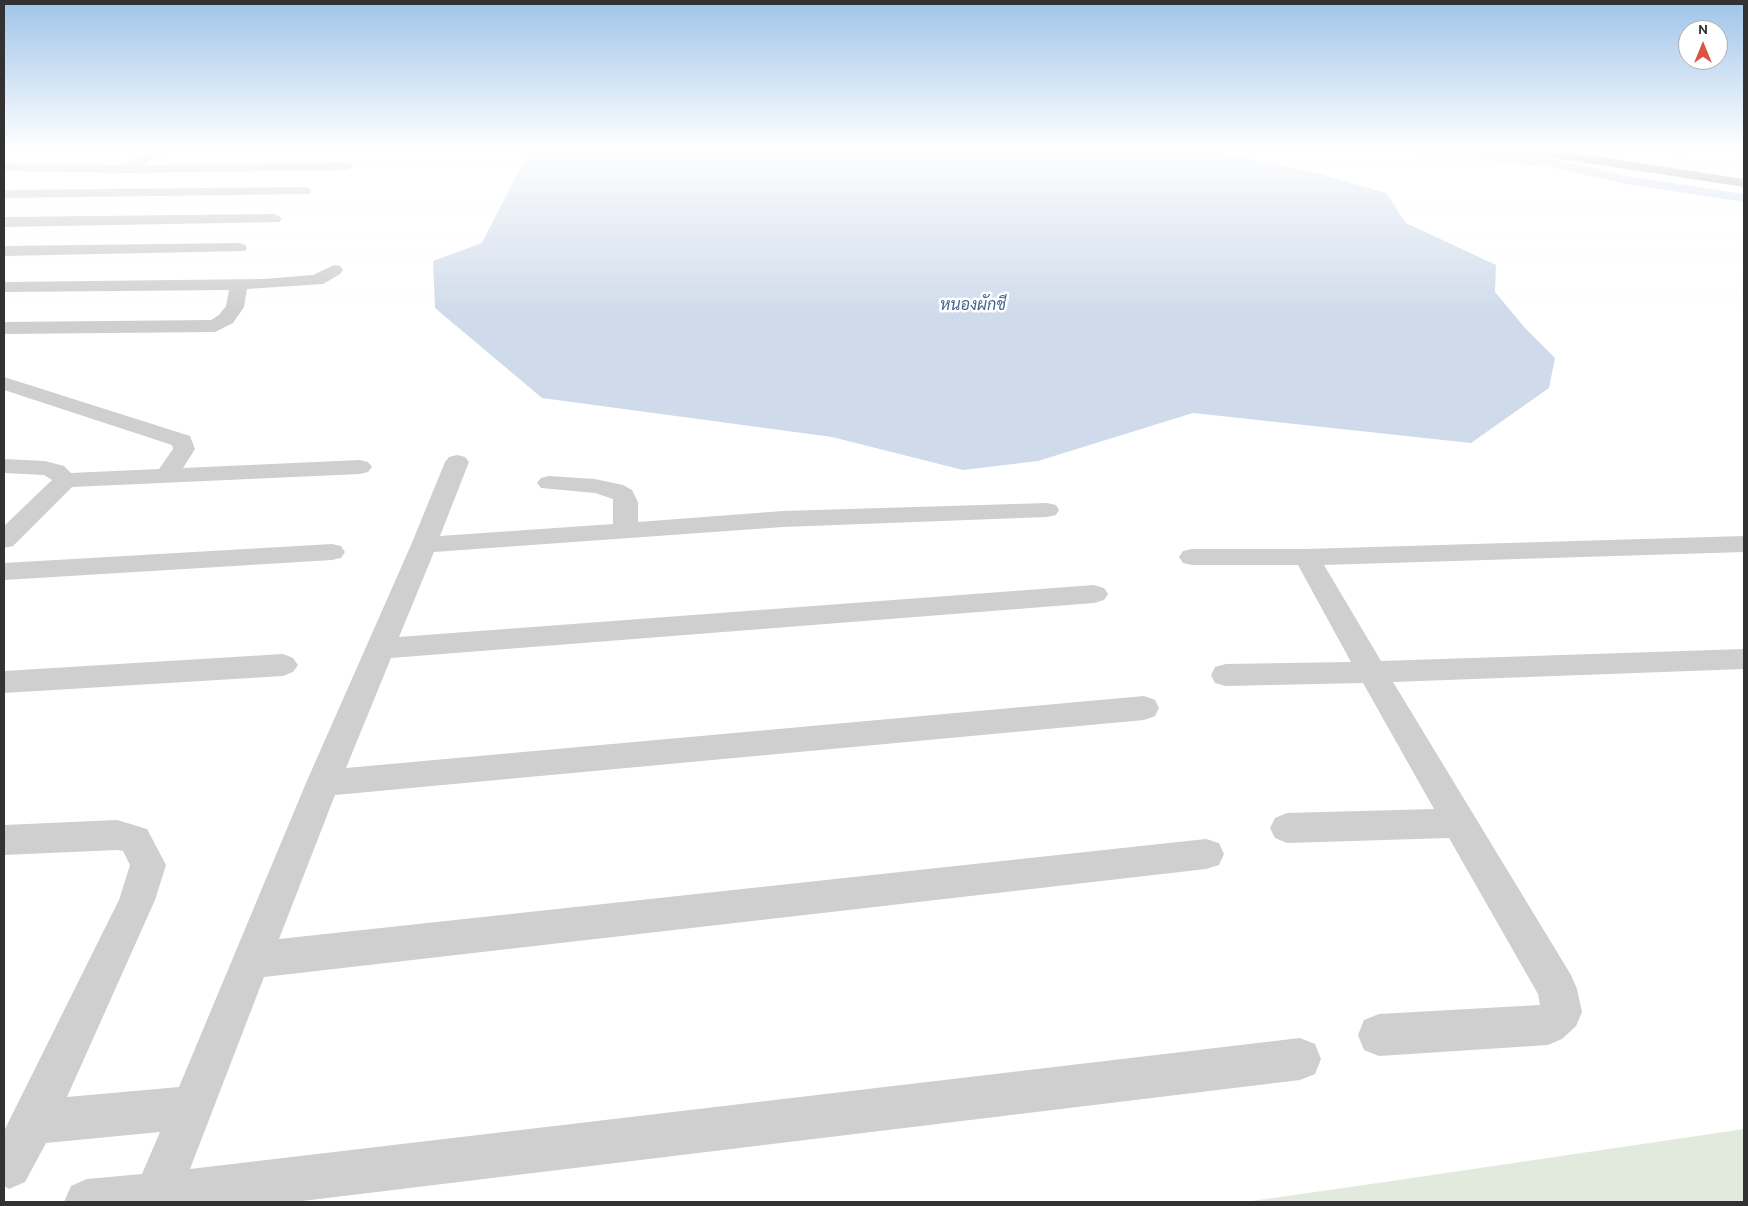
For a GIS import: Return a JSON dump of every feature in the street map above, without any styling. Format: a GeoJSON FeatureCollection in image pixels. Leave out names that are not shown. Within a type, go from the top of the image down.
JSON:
{"type":"FeatureCollection","features":[{"type":"Feature","properties":{"kind":"street"},"geometry":{"type":"LineString","coordinates":[[4,247],[74,203]]}},
{"type":"Feature","properties":{"kind":"street"},"geometry":{"type":"LineString","coordinates":[[4,222],[274,219]]}},
{"type":"Feature","properties":{"kind":"street"},"geometry":{"type":"LineString","coordinates":[[4,252],[239,248]]}},
{"type":"Feature","properties":{"kind":"street"},"geometry":{"type":"LineString","coordinates":[[4,287],[239,285],[307,282],[320,278],[334,270]]}},
{"type":"Feature","properties":{"kind":"street"},"geometry":{"type":"LineString","coordinates":[[4,328],[215,326],[226,319],[235,308],[239,285]]}},
{"type":"Feature","properties":{"kind":"street"},"geometry":{"type":"LineString","coordinates":[[4,384],[182,441],[184,449],[165,477]]}},
{"type":"Feature","properties":{"kind":"street"},"geometry":{"type":"LineString","coordinates":[[156,1196],[251,960],[457,462]]}},
{"type":"Feature","properties":{"kind":"street"},"geometry":{"type":"LineString","coordinates":[[4,466],[45,468],[56,472],[65,480]]}},
{"type":"Feature","properties":{"kind":"street"},"geometry":{"type":"LineString","coordinates":[[5,538],[65,480],[360,467]]}},
{"type":"Feature","properties":{"kind":"street"},"geometry":{"type":"LineString","coordinates":[[549,483],[595,486],[615,490],[623,495],[626,502],[625,530]]}},
{"type":"Feature","properties":{"kind":"street"},"geometry":{"type":"LineString","coordinates":[[424,545],[855,515],[1047,510]]}},
{"type":"Feature","properties":{"kind":"street"},"geometry":{"type":"LineString","coordinates":[[1192,557],[1306,557],[1744,544]]}},
{"type":"Feature","properties":{"kind":"street"},"geometry":{"type":"LineString","coordinates":[[4,572],[332,552]]}},
{"type":"Feature","properties":{"kind":"street"},"geometry":{"type":"LineString","coordinates":[[1306,557],[1459,823],[1558,990],[1562,1012],[1548,1025],[1379,1035]]}},
{"type":"Feature","properties":{"kind":"street"},"geometry":{"type":"LineString","coordinates":[[380,649],[1094,594]]}},
{"type":"Feature","properties":{"kind":"street"},"geometry":{"type":"LineString","coordinates":[[1226,675],[1372,672],[1744,659]]}},
{"type":"Feature","properties":{"kind":"street"},"geometry":{"type":"LineString","coordinates":[[4,682],[283,665]]}},
{"type":"Feature","properties":{"kind":"street"},"geometry":{"type":"LineString","coordinates":[[324,783],[1144,708]]}},
{"type":"Feature","properties":{"kind":"street"},"geometry":{"type":"LineString","coordinates":[[1287,828],[1459,823]]}},
{"type":"Feature","properties":{"kind":"street"},"geometry":{"type":"LineString","coordinates":[[4,840],[117,835],[135,840],[148,865],[137,900],[116,947],[33,1122],[6,1170]]}},
{"type":"Feature","properties":{"kind":"street"},"geometry":{"type":"LineString","coordinates":[[251,960],[1206,854]]}},
{"type":"Feature","properties":{"kind":"street"},"geometry":{"type":"LineString","coordinates":[[87,1202],[156,1196],[1300,1060]]}},
{"type":"Feature","properties":{"kind":"street"},"geometry":{"type":"LineString","coordinates":[[33,1122],[192,1108]]}},
{"type":"Feature","properties":{"kind":"shaded area"},"geometry":{"type":"Polygon","coordinates":[[[1744,1129],[1744,1202],[1245,1202],[1385,1182],[1744,1129]]]}},
{"type":"Feature","properties":{"kind":"water","name":"หนองผักชี"},"geometry":{"type":"Polygon","coordinates":[[[502,203],[1393,203],[1406,223],[1496,265],[1495,292],[1525,328],[1555,358],[1549,388],[1471,443],[1193,413],[1038,461],[963,470],[832,437],[542,398],[435,308],[433,261],[482,243],[502,203]]]}}]}
